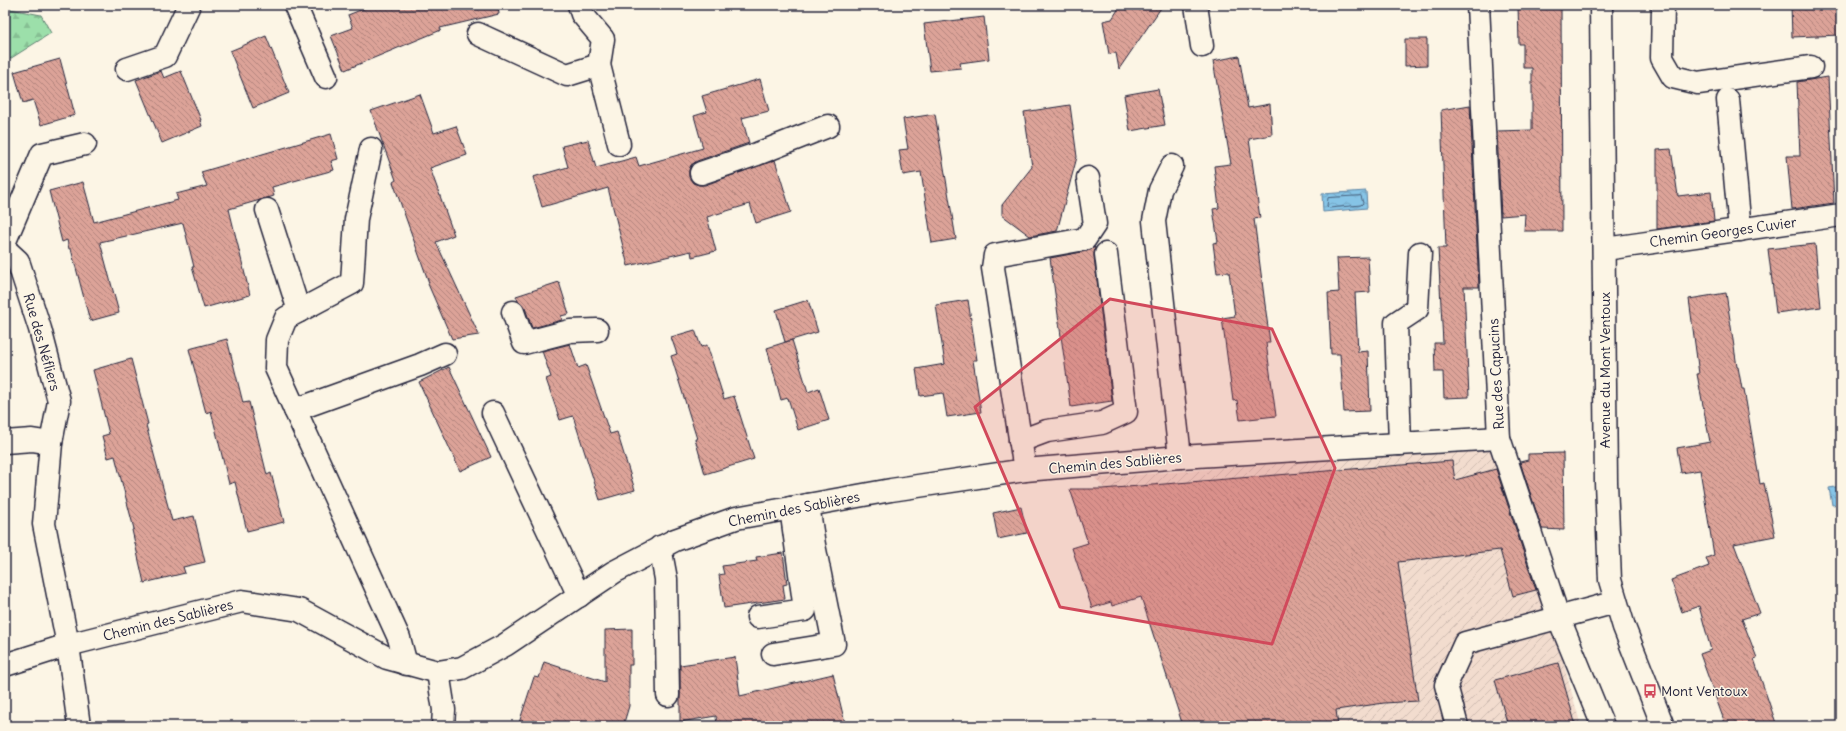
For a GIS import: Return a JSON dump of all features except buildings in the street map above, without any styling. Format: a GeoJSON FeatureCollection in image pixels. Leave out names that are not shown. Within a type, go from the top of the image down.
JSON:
{"type":"FeatureCollection","features":[{"type":"Feature","properties":{"kind":"street"},"geometry":{"type":"LineString","coordinates":[[127,69],[165,56],[189,5]]}},
{"type":"Feature","properties":{"kind":"street"},"geometry":{"type":"LineString","coordinates":[[295,5],[326,77]]}},
{"type":"Feature","properties":{"kind":"street"},"geometry":{"type":"LineString","coordinates":[[579,5],[582,14],[603,40],[599,65],[619,144]]}},
{"type":"Feature","properties":{"kind":"street"},"geometry":{"type":"LineString","coordinates":[[1196,5],[1202,46]]}},
{"type":"Feature","properties":{"kind":"street","name":"Rue des Capucins"},"geometry":{"type":"LineString","coordinates":[[1478,5],[1499,438],[1558,616],[1603,726]]}},
{"type":"Feature","properties":{"kind":"street","name":"Avenue du Mont Ventoux"},"geometry":{"type":"LineString","coordinates":[[1601,5],[1608,544],[1610,580],[1616,602],[1663,726]]}},
{"type":"Feature","properties":{"kind":"street"},"geometry":{"type":"LineString","coordinates":[[1663,5],[1662,58],[1672,77],[1698,83],[1811,67]]}},
{"type":"Feature","properties":{"kind":"street"},"geometry":{"type":"LineString","coordinates":[[478,34],[568,75],[599,65]]}},
{"type":"Feature","properties":{"kind":"street"},"geometry":{"type":"LineString","coordinates":[[1728,100],[1740,230]]}},
{"type":"Feature","properties":{"kind":"street"},"geometry":{"type":"LineString","coordinates":[[701,173],[757,154],[828,126]]}},
{"type":"Feature","properties":{"kind":"street"},"geometry":{"type":"LineString","coordinates":[[5,241],[42,154],[85,144]]}},
{"type":"Feature","properties":{"kind":"street"},"geometry":{"type":"LineString","coordinates":[[371,149],[356,219],[352,283],[286,318],[277,340],[276,368],[399,638],[406,664]]}},
{"type":"Feature","properties":{"kind":"street"},"geometry":{"type":"LineString","coordinates":[[1172,166],[1160,190],[1154,221],[1180,457]]}},
{"type":"Feature","properties":{"kind":"street"},"geometry":{"type":"LineString","coordinates":[[1025,470],[993,268],[996,255],[1084,239],[1095,224],[1088,178]]}},
{"type":"Feature","properties":{"kind":"street"},"geometry":{"type":"LineString","coordinates":[[267,210],[299,311]]}},
{"type":"Feature","properties":{"kind":"street","name":"Chemin Georges Cuvier"},"geometry":{"type":"LineString","coordinates":[[1605,249],[1841,215]]}},
{"type":"Feature","properties":{"kind":"street","name":"Rue des Néfliers"},"geometry":{"type":"LineString","coordinates":[[5,249],[18,261],[40,329],[59,401],[51,442],[44,524],[68,645],[79,726]]}},
{"type":"Feature","properties":{"kind":"street"},"geometry":{"type":"LineString","coordinates":[[1400,444],[1396,323],[1417,309],[1420,253]]}},
{"type":"Feature","properties":{"kind":"street"},"geometry":{"type":"LineString","coordinates":[[1020,441],[1047,431],[1102,423],[1126,412],[1106,254]]}},
{"type":"Feature","properties":{"kind":"street"},"geometry":{"type":"LineString","coordinates":[[513,312],[524,343],[570,331],[597,330]]}},
{"type":"Feature","properties":{"kind":"street"},"geometry":{"type":"LineString","coordinates":[[295,410],[420,365],[445,354]]}},
{"type":"Feature","properties":{"kind":"street"},"geometry":{"type":"LineString","coordinates":[[493,413],[579,596]]}},
{"type":"Feature","properties":{"kind":"street","name":"Chemin des Sablières"},"geometry":{"type":"LineString","coordinates":[[5,664],[68,645],[242,601],[299,610],[387,658],[438,672],[462,668],[506,645],[614,572],[660,547],[736,518],[891,490],[1025,470],[1180,457],[1499,438]]}},
{"type":"Feature","properties":{"kind":"street"},"geometry":{"type":"LineString","coordinates":[[5,442],[32,440],[51,442]]}},
{"type":"Feature","properties":{"kind":"street"},"geometry":{"type":"LineString","coordinates":[[758,617],[805,610],[800,506]]}},
{"type":"Feature","properties":{"kind":"street"},"geometry":{"type":"LineString","coordinates":[[773,654],[834,644],[814,545],[800,506]]}},
{"type":"Feature","properties":{"kind":"street"},"geometry":{"type":"LineString","coordinates":[[660,547],[666,579],[668,695]]}},
{"type":"Feature","properties":{"kind":"street"},"geometry":{"type":"LineString","coordinates":[[1457,726],[1446,685],[1465,643],[1558,616],[1616,602]]}},
{"type":"Feature","properties":{"kind":"street"},"geometry":{"type":"LineString","coordinates":[[438,672],[444,710],[443,726]]}},
{"type":"Feature","properties":{"kind":"highlighted area"},"geometry":{"type":"Polygon","coordinates":[[[1110,299],[1272,329],[1335,468],[1272,644],[1060,607],[975,407],[1110,299]]]}},
{"type":"Feature","properties":{"kind":"shaded area"},"geometry":{"type":"Polygon","coordinates":[[[1496,446],[1542,586],[1581,726],[1183,726],[1105,489],[1095,478],[1496,446]]]}},
{"type":"Feature","properties":{"kind":"green space"},"geometry":{"type":"Polygon","coordinates":[[[5,8],[41,15],[51,33],[5,62],[5,8]]]}},
{"type":"Feature","properties":{"kind":"water"},"geometry":{"type":"Polygon","coordinates":[[[1366,191],[1367,208],[1323,212],[1322,194],[1366,191]]]}},
{"type":"Feature","properties":{"kind":"water"},"geometry":{"type":"Polygon","coordinates":[[[1841,486],[1841,504],[1832,505],[1829,488],[1841,486]]]}},
{"type":"Feature","properties":{"kind":"place","name":"Mont Ventoux"},"geometry":{"type":"Point","coordinates":[1650,691]}}]}
